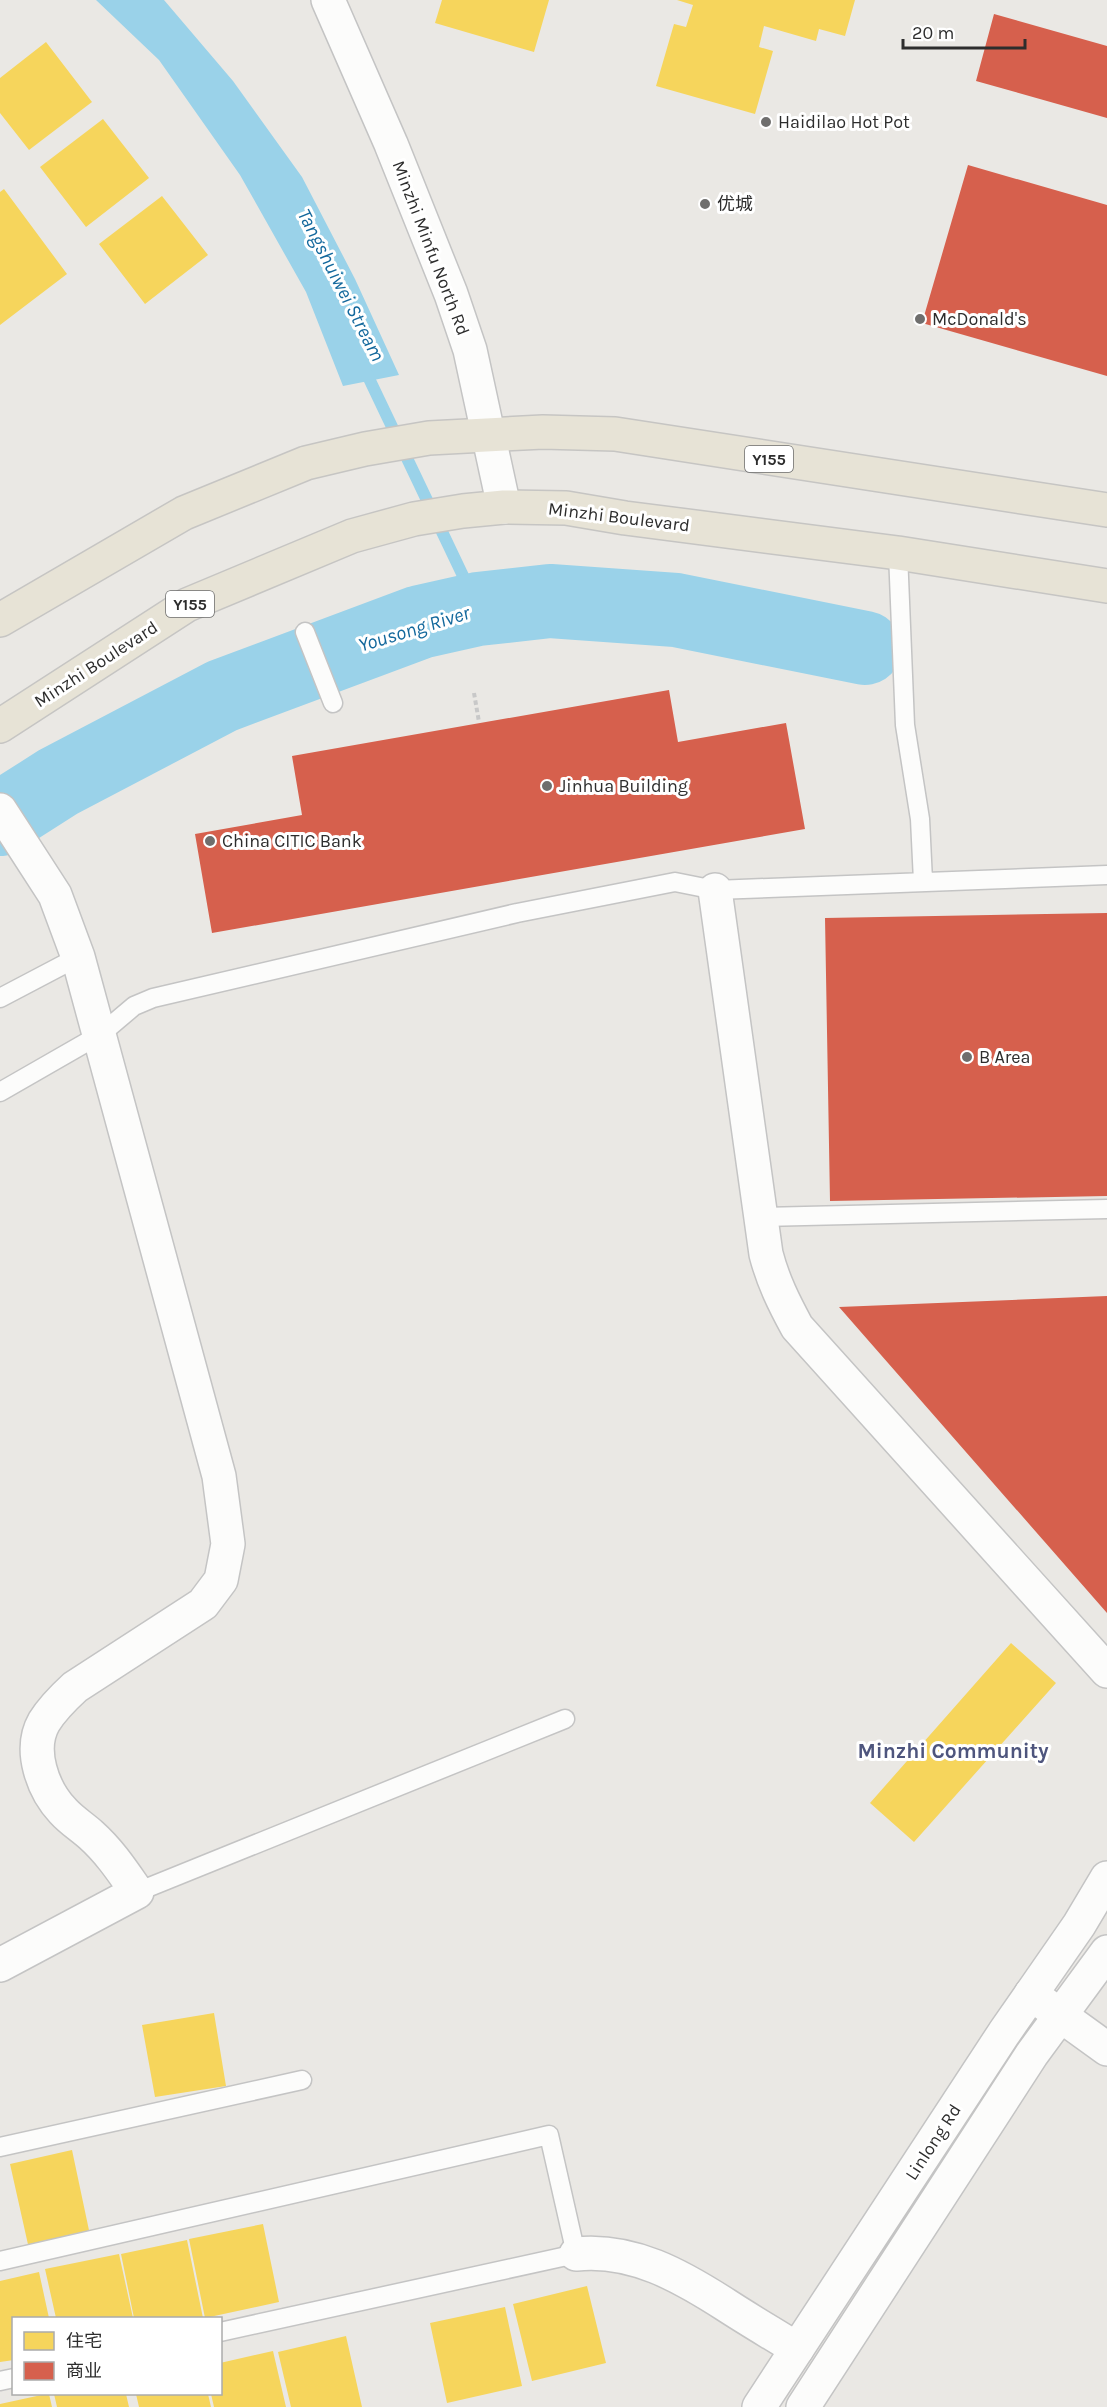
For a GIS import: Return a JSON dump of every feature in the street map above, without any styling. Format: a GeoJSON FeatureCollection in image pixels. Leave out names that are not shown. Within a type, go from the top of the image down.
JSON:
{"type":"FeatureCollection","features":[{"type":"Feature","properties":{"kind":"main road","name":"Y155"},"geometry":{"type":"LineString","coordinates":[[0,620],[184,513],[306,463],[364,449],[429,438],[543,432],[615,434],[1107,510]]}},
{"type":"Feature","properties":{"kind":"main road","name":"Minzhi Boulevard"},"geometry":{"type":"LineString","coordinates":[[0,726],[188,605],[352,536],[400,523],[463,511],[504,507],[566,508],[625,518],[898,553],[1107,586]]}},
{"type":"Feature","properties":{"kind":"street","name":"Minzhi Minfu North Rd"},"geometry":{"type":"LineString","coordinates":[[328,0],[391,144],[451,294],[470,350],[504,507]]}},
{"type":"Feature","properties":{"kind":"street"},"geometry":{"type":"LineString","coordinates":[[0,810],[55,895],[78,957],[101,1034],[219,1476],[228,1544],[220,1580],[203,1604],[75,1687],[43,1724],[38,1745],[39,1766],[47,1790],[63,1812],[116,1860],[137,1892],[0,1965]]}},
{"type":"Feature","properties":{"kind":"street"},"geometry":{"type":"LineString","coordinates":[[715,890],[761,1217],[772,1276],[797,1327],[1107,1671]]}},
{"type":"Feature","properties":{"kind":"street","name":"Linlong Rd"},"geometry":{"type":"LineString","coordinates":[[759,2407],[1030,1994],[1079,1925],[1107,1878]]}},
{"type":"Feature","properties":{"kind":"street","name":"Linlong Rd"},"geometry":{"type":"LineString","coordinates":[[803,2407],[1059,2015],[1107,1952]]}},
{"type":"Feature","properties":{"kind":"street"},"geometry":{"type":"LineString","coordinates":[[1030,1994],[1107,2049]]}},
{"type":"Feature","properties":{"kind":"street"},"geometry":{"type":"LineString","coordinates":[[576,2254],[618,2256],[656,2265],[692,2283],[797,2349]]}},
{"type":"Feature","properties":{"kind":"lane"},"geometry":{"type":"LineString","coordinates":[[898,553],[904,725],[920,819],[923,881]]}},
{"type":"Feature","properties":{"kind":"lane"},"geometry":{"type":"LineString","coordinates":[[305,632],[333,703]]}},
{"type":"Feature","properties":{"kind":"lane"},"geometry":{"type":"LineString","coordinates":[[0,1092],[101,1034],[134,1006],[153,998],[517,913],[663,884],[675,882],[715,890],[1107,875]]}},
{"type":"Feature","properties":{"kind":"lane"},"geometry":{"type":"LineString","coordinates":[[0,998],[78,957]]}},
{"type":"Feature","properties":{"kind":"lane"},"geometry":{"type":"LineString","coordinates":[[761,1217],[1107,1209]]}},
{"type":"Feature","properties":{"kind":"lane"},"geometry":{"type":"LineString","coordinates":[[137,1892],[565,1719]]}},
{"type":"Feature","properties":{"kind":"lane"},"geometry":{"type":"LineString","coordinates":[[0,2147],[302,2080]]}},
{"type":"Feature","properties":{"kind":"lane"},"geometry":{"type":"LineString","coordinates":[[0,2261],[549,2135],[576,2254],[222,2332]]}},
{"type":"Feature","properties":{"kind":"path"},"geometry":{"type":"LineString","coordinates":[[474,693],[479,723]]}},
{"type":"Feature","properties":{"kind":"water"},"geometry":{"type":"Polygon","coordinates":[[[96,0],[164,0],[233,81],[302,177],[355,279],[399,375],[343,386],[306,292],[240,175],[159,60],[96,0]]]}},
{"type":"Feature","properties":{"kind":"water"},"geometry":{"type":"Polygon","coordinates":[[[571,575],[564,634],[539,628],[500,630],[442,639],[405,648],[360,668],[340,617],[425,595],[571,575]]]}},
{"type":"Feature","properties":{"kind":"water"},"geometry":{"type":"Polygon","coordinates":[[[656,581],[866,624],[863,672],[724,644],[650,639],[656,581]]]}},
{"type":"Feature","properties":{"kind":"water"},"geometry":{"type":"Polygon","coordinates":[[[270,647],[290,700],[156,751],[49,816],[43,788],[33,772],[270,647]]]}},
{"type":"Feature","properties":{"kind":"building: 住宅"},"geometry":{"type":"Polygon","coordinates":[[[442,0],[549,0],[534,52],[435,23],[442,0]]]}},
{"type":"Feature","properties":{"kind":"building: 住宅"},"geometry":{"type":"Polygon","coordinates":[[[677,0],[855,0],[845,36],[819,29],[816,41],[764,26],[759,47],[773,51],[755,114],[656,86],[674,24],[686,27],[693,5],[677,0]]]}},
{"type":"Feature","properties":{"kind":"building: 住宅"},"geometry":{"type":"Polygon","coordinates":[[[46,42],[92,102],[29,150],[0,113],[0,78],[46,42]]]}},
{"type":"Feature","properties":{"kind":"building: 住宅"},"geometry":{"type":"Polygon","coordinates":[[[103,119],[149,178],[86,227],[40,167],[103,119]]]}},
{"type":"Feature","properties":{"kind":"building: 住宅"},"geometry":{"type":"Polygon","coordinates":[[[4,189],[67,274],[0,325],[0,192],[4,189]]]}},
{"type":"Feature","properties":{"kind":"building: 住宅"},"geometry":{"type":"Polygon","coordinates":[[[162,196],[208,255],[145,304],[99,244],[162,196]]]}},
{"type":"Feature","properties":{"kind":"building: 住宅"},"geometry":{"type":"Polygon","coordinates":[[[1011,1643],[1056,1683],[914,1842],[870,1803],[1011,1643]]]}},
{"type":"Feature","properties":{"kind":"building: 住宅"},"geometry":{"type":"Polygon","coordinates":[[[214,2013],[226,2086],[155,2097],[142,2025],[214,2013]]]}},
{"type":"Feature","properties":{"kind":"building: 住宅"},"geometry":{"type":"Polygon","coordinates":[[[72,2150],[90,2235],[29,2249],[10,2164],[72,2150]]]}},
{"type":"Feature","properties":{"kind":"building: 住宅"},"geometry":{"type":"Polygon","coordinates":[[[263,2224],[279,2302],[205,2317],[189,2239],[263,2224]]]}},
{"type":"Feature","properties":{"kind":"building: 住宅"},"geometry":{"type":"Polygon","coordinates":[[[187,2240],[203,2317],[134,2317],[121,2254],[187,2240]]]}},
{"type":"Feature","properties":{"kind":"building: 住宅"},"geometry":{"type":"Polygon","coordinates":[[[119,2254],[133,2317],[56,2317],[45,2269],[119,2254]]]}},
{"type":"Feature","properties":{"kind":"building: 住宅"},"geometry":{"type":"Polygon","coordinates":[[[39,2272],[49,2317],[12,2317],[12,2360],[0,2362],[0,2281],[39,2272]]]}},
{"type":"Feature","properties":{"kind":"building: 住宅"},"geometry":{"type":"Polygon","coordinates":[[[587,2286],[606,2363],[532,2381],[513,2304],[587,2286]]]}},
{"type":"Feature","properties":{"kind":"building: 住宅"},"geometry":{"type":"Polygon","coordinates":[[[505,2307],[522,2386],[447,2403],[430,2323],[505,2307]]]}},
{"type":"Feature","properties":{"kind":"building: 住宅"},"geometry":{"type":"Polygon","coordinates":[[[346,2336],[362,2407],[291,2407],[278,2352],[346,2336]]]}},
{"type":"Feature","properties":{"kind":"building: 住宅"},"geometry":{"type":"Polygon","coordinates":[[[273,2351],[286,2407],[214,2407],[211,2395],[222,2395],[222,2363],[273,2351]]]}},
{"type":"Feature","properties":{"kind":"building: 住宅"},"geometry":{"type":"Polygon","coordinates":[[[49,2395],[52,2407],[0,2407],[0,2404],[49,2395]]]}},
{"type":"Feature","properties":{"kind":"building: 住宅"},"geometry":{"type":"Polygon","coordinates":[[[54,2395],[126,2395],[129,2407],[57,2407],[54,2395]]]}},
{"type":"Feature","properties":{"kind":"building: 住宅"},"geometry":{"type":"Polygon","coordinates":[[[136,2395],[208,2395],[211,2407],[139,2407],[136,2395]]]}},
{"type":"Feature","properties":{"kind":"building: 商业"},"geometry":{"type":"Polygon","coordinates":[[[994,14],[1107,46],[1107,118],[976,81],[994,14]]]}},
{"type":"Feature","properties":{"kind":"building: 商业"},"geometry":{"type":"Polygon","coordinates":[[[968,165],[1107,205],[1107,376],[922,323],[968,165]]]}},
{"type":"Feature","properties":{"kind":"building: 商业","name":"Jinhua Building"},"geometry":{"type":"Polygon","coordinates":[[[669,690],[678,742],[786,723],[805,829],[212,933],[195,834],[302,815],[292,756],[669,690]]]}},
{"type":"Feature","properties":{"kind":"building: 商业","name":"B Area"},"geometry":{"type":"Polygon","coordinates":[[[1107,913],[1107,1196],[830,1201],[825,918],[1107,913]]]}},
{"type":"Feature","properties":{"kind":"building: 商业"},"geometry":{"type":"Polygon","coordinates":[[[1107,1296],[1107,1613],[839,1307],[1107,1296]]]}},
{"type":"Feature","properties":{"kind":"waterway","name":"Tangshuiwei Stream"},"geometry":{"type":"LineString","coordinates":[[364,368],[475,601]]}},
{"type":"Feature","properties":{"kind":"waterway","name":"Yousong River"},"geometry":{"type":"LineString","coordinates":[[0,819],[58,782],[222,696],[420,622],[478,609],[550,601],[676,610],[865,648]]}},
{"type":"Feature","properties":{"kind":"place","name":"Haidilao Hot Pot"},"geometry":{"type":"Point","coordinates":[766,122]}},
{"type":"Feature","properties":{"kind":"place","name":"优城"},"geometry":{"type":"Point","coordinates":[705,204]}},
{"type":"Feature","properties":{"kind":"place","name":"McDonald's"},"geometry":{"type":"Point","coordinates":[920,319]}},
{"type":"Feature","properties":{"kind":"place","name":"Jinhua Building"},"geometry":{"type":"Point","coordinates":[547,786]}},
{"type":"Feature","properties":{"kind":"place","name":"China CITIC Bank"},"geometry":{"type":"Point","coordinates":[210,841]}},
{"type":"Feature","properties":{"kind":"place","name":"B Area"},"geometry":{"type":"Point","coordinates":[967,1057]}},
{"type":"Feature","properties":{"kind":"district","name":"Minzhi Community"},"geometry":{"type":"Point","coordinates":[953,1751]}}]}
